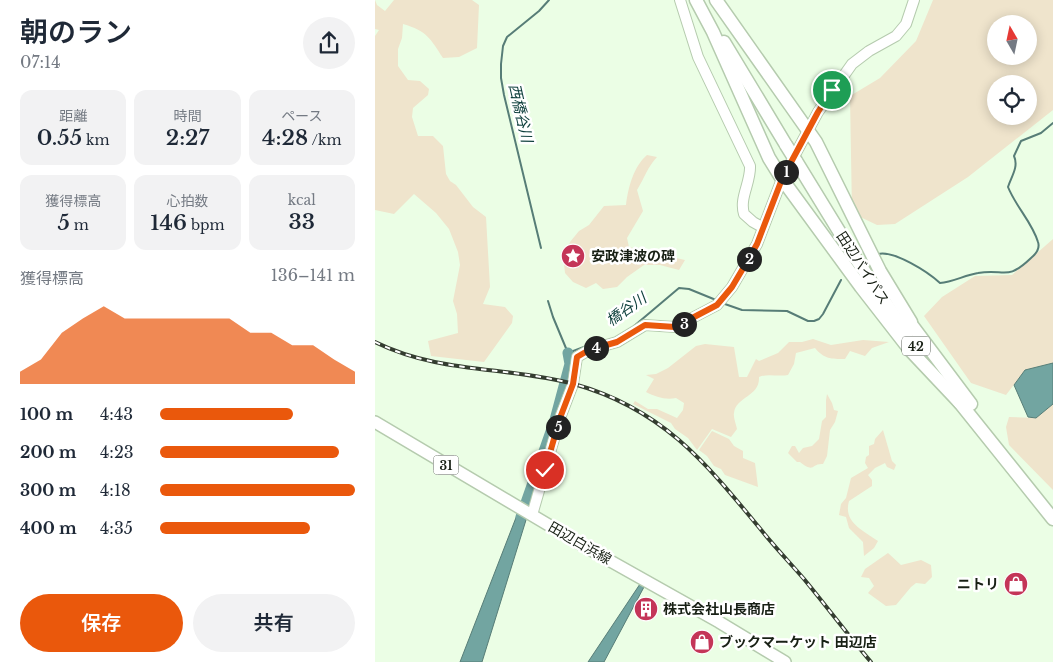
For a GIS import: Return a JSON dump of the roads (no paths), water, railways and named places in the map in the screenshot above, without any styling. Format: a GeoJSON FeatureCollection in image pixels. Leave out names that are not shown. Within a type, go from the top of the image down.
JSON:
{"type":"FeatureCollection","features":[{"type":"Feature","properties":{"kind":"highway","name":"田辺バイパス"},"geometry":{"type":"LineString","coordinates":[[697,0],[871,268],[926,345],[1053,506]]}},
{"type":"Feature","properties":{"kind":"highway"},"geometry":{"type":"LineString","coordinates":[[697,0],[769,158],[782,179],[910,350],[960,403]]}},
{"type":"Feature","properties":{"kind":"highway","name":"田辺バイパス"},"geometry":{"type":"LineString","coordinates":[[709,0],[789,142]]}},
{"type":"Feature","properties":{"kind":"highway"},"geometry":{"type":"LineString","coordinates":[[716,0],[816,142],[880,271],[926,345]]}},
{"type":"Feature","properties":{"kind":"highway","name":"田辺バイパス"},"geometry":{"type":"LineString","coordinates":[[799,158],[865,273],[916,346],[1053,519]]}},
{"type":"Feature","properties":{"kind":"main road"},"geometry":{"type":"LineString","coordinates":[[680,0],[698,57],[750,166],[743,202],[744,214],[753,222],[763,227]]}},
{"type":"Feature","properties":{"kind":"main road"},"geometry":{"type":"LineString","coordinates":[[531,514],[560,418],[573,384],[577,357],[589,350],[617,342],[645,325],[675,327],[720,302],[757,244],[782,179],[818,112],[852,64],[869,51],[896,36],[906,24],[914,0]]}},
{"type":"Feature","properties":{"kind":"main road","name":"田辺白浜線"},"geometry":{"type":"LineString","coordinates":[[375,422],[785,662]]}},
{"type":"Feature","properties":{"kind":"water"},"geometry":{"type":"Polygon","coordinates":[[[1053,363],[1053,404],[1036,418],[1028,417],[1014,385],[1025,370],[1053,363]]]}},
{"type":"Feature","properties":{"kind":"water"},"geometry":{"type":"Polygon","coordinates":[[[517,515],[526,520],[482,662],[460,662],[517,515]]]}},
{"type":"Feature","properties":{"kind":"water"},"geometry":{"type":"Polygon","coordinates":[[[640,584],[644,587],[604,662],[588,662],[640,584]]]}},
{"type":"Feature","properties":{"kind":"waterway","name":"西橋谷川"},"geometry":{"type":"LineString","coordinates":[[541,248],[504,95],[501,64],[503,46],[507,37],[539,11],[549,0]]}},
{"type":"Feature","properties":{"kind":"waterway","name":"橋谷川"},"geometry":{"type":"LineString","coordinates":[[878,254],[893,255],[919,268],[940,283],[978,273],[1010,272],[1023,265],[1036,253],[1038,244],[1032,228],[1008,187],[1016,164],[1014,156],[1021,141],[1041,133],[1053,123]]}},
{"type":"Feature","properties":{"kind":"waterway","name":"橋谷川"},"geometry":{"type":"LineString","coordinates":[[722,303],[742,310],[787,311],[808,321],[814,321],[823,314],[841,280]]}},
{"type":"Feature","properties":{"kind":"waterway","name":"橋谷川"},"geometry":{"type":"LineString","coordinates":[[634,326],[679,288],[689,289],[716,300]]}},
{"type":"Feature","properties":{"kind":"waterway","name":"西橋谷川"},"geometry":{"type":"LineString","coordinates":[[548,301],[568,353],[589,345]]}},
{"type":"Feature","properties":{"kind":"waterway","name":"橋谷川"},"geometry":{"type":"LineString","coordinates":[[521,517],[555,420],[570,364],[568,353]]}},
{"type":"Feature","properties":{"kind":"railway"},"geometry":{"type":"LineString","coordinates":[[375,342],[424,360],[524,374],[574,384],[633,408],[658,424],[680,441],[722,483],[804,579],[871,662]]}},
{"type":"Feature","properties":{"kind":"place","name":"安政津波の碑"},"geometry":{"type":"Point","coordinates":[573,256]}},
{"type":"Feature","properties":{"kind":"place","name":"ニトリ"},"geometry":{"type":"Point","coordinates":[1016,584]}},
{"type":"Feature","properties":{"kind":"place","name":"株式会社山長商店"},"geometry":{"type":"Point","coordinates":[646,609]}},
{"type":"Feature","properties":{"kind":"place","name":"ブックマーケット 田辺店"},"geometry":{"type":"Point","coordinates":[702,642]}}]}
